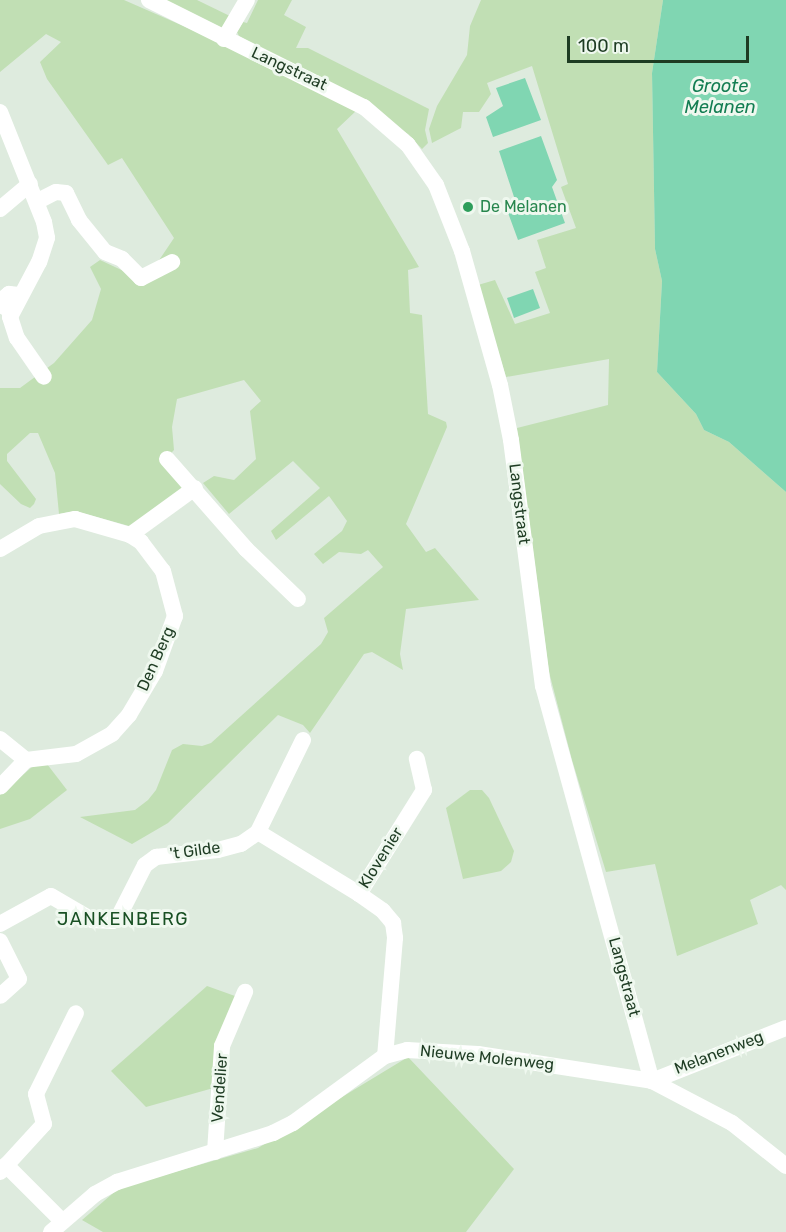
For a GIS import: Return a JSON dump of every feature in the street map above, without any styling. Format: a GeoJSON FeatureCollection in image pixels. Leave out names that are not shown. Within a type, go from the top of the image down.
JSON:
{"type":"FeatureCollection","features":[{"type":"Feature","properties":{"kind":"street","name":"Langstraat"},"geometry":{"type":"LineString","coordinates":[[149,0],[224,39],[308,77],[387,124],[428,170],[453,226],[500,385],[511,440],[543,686],[652,1081]]}},
{"type":"Feature","properties":{"kind":"street"},"geometry":{"type":"LineString","coordinates":[[224,39],[247,0]]}},
{"type":"Feature","properties":{"kind":"street"},"geometry":{"type":"LineString","coordinates":[[1,115],[38,201],[47,238],[39,262],[12,312],[17,338],[44,377]]}},
{"type":"Feature","properties":{"kind":"street"},"geometry":{"type":"LineString","coordinates":[[0,208],[30,184]]}},
{"type":"Feature","properties":{"kind":"street"},"geometry":{"type":"LineString","coordinates":[[38,201],[56,192],[66,193],[79,220],[105,252],[122,259],[141,278],[172,262]]}},
{"type":"Feature","properties":{"kind":"street"},"geometry":{"type":"LineString","coordinates":[[168,459],[246,549],[298,598]]}},
{"type":"Feature","properties":{"kind":"street"},"geometry":{"type":"LineString","coordinates":[[130,535],[195,488]]}},
{"type":"Feature","properties":{"kind":"street","name":"Den Berg"},"geometry":{"type":"LineString","coordinates":[[0,549],[39,526],[75,519],[130,535],[141,542],[163,571],[171,590],[175,616],[155,671],[129,715],[112,734],[76,754],[26,760]]}},
{"type":"Feature","properties":{"kind":"street"},"geometry":{"type":"LineString","coordinates":[[0,739],[26,760],[0,787]]}},
{"type":"Feature","properties":{"kind":"street"},"geometry":{"type":"LineString","coordinates":[[303,740],[258,832],[359,894]]}},
{"type":"Feature","properties":{"kind":"street","name":"Klovenier"},"geometry":{"type":"LineString","coordinates":[[385,1056],[395,938],[393,923],[383,911],[359,894],[424,790],[417,759]]}},
{"type":"Feature","properties":{"kind":"street","name":"'t Gilde"},"geometry":{"type":"LineString","coordinates":[[0,924],[51,896],[92,920],[113,921],[118,918],[145,865],[156,857],[218,850],[241,844],[258,832]]}},
{"type":"Feature","properties":{"kind":"street"},"geometry":{"type":"LineString","coordinates":[[0,941],[19,979],[0,996]]}},
{"type":"Feature","properties":{"kind":"street","name":"Vendelier"},"geometry":{"type":"LineString","coordinates":[[215,1152],[222,1046],[245,992]]}},
{"type":"Feature","properties":{"kind":"street"},"geometry":{"type":"LineString","coordinates":[[3,1168],[44,1124],[36,1094],[76,1013]]}},
{"type":"Feature","properties":{"kind":"street","name":"Melanenweg"},"geometry":{"type":"LineString","coordinates":[[652,1081],[786,1028]]}},
{"type":"Feature","properties":{"kind":"street","name":"Nieuwe Molenweg"},"geometry":{"type":"LineString","coordinates":[[3,1168],[56,1226],[117,1182],[215,1152],[293,1123],[385,1056],[407,1050],[478,1054],[652,1081],[732,1123],[786,1166]]}},
{"type":"Feature","properties":{"kind":"shaded area"},"geometry":{"type":"Polygon","coordinates":[[[0,0],[124,0],[254,57],[357,110],[337,129],[419,267],[408,270],[410,313],[422,315],[428,414],[446,422],[447,427],[406,524],[426,552],[435,548],[479,600],[406,609],[400,654],[403,670],[372,652],[364,654],[310,733],[303,725],[278,715],[168,823],[132,844],[80,817],[135,810],[148,800],[156,790],[172,750],[183,744],[202,746],[211,743],[321,644],[328,632],[324,618],[383,567],[368,550],[361,554],[339,552],[323,564],[314,554],[342,531],[347,521],[329,496],[276,540],[271,531],[320,488],[293,461],[229,514],[203,483],[214,476],[234,480],[256,459],[250,411],[261,401],[244,380],[177,399],[172,427],[174,450],[165,459],[186,485],[140,529],[75,511],[59,514],[55,473],[38,433],[30,433],[7,454],[7,461],[36,499],[34,504],[30,508],[21,504],[0,484],[0,388],[20,388],[54,363],[92,320],[101,289],[90,267],[100,260],[145,281],[174,238],[122,158],[108,165],[47,79],[40,62],[61,42],[46,34],[0,72],[0,0]]]}},
{"type":"Feature","properties":{"kind":"shaded area"},"geometry":{"type":"Polygon","coordinates":[[[156,0],[197,0],[236,19],[227,31],[156,0]]]}},
{"type":"Feature","properties":{"kind":"shaded area"},"geometry":{"type":"Polygon","coordinates":[[[258,0],[292,0],[284,15],[306,27],[296,48],[308,48],[429,109],[425,130],[428,143],[422,149],[408,134],[239,36],[237,32],[243,22],[247,23],[258,0]]]}},
{"type":"Feature","properties":{"kind":"shaded area"},"geometry":{"type":"Polygon","coordinates":[[[481,0],[663,0],[652,73],[655,249],[662,281],[657,372],[696,414],[704,430],[729,442],[786,492],[786,890],[781,885],[750,900],[758,924],[677,956],[655,864],[606,872],[572,760],[549,672],[517,428],[608,405],[609,359],[506,377],[478,285],[495,280],[515,324],[550,313],[535,272],[546,268],[537,240],[576,228],[561,187],[568,184],[532,66],[487,83],[491,94],[479,112],[463,112],[461,128],[432,143],[429,129],[437,106],[467,55],[470,26],[481,0]]]}},
{"type":"Feature","properties":{"kind":"shaded area"},"geometry":{"type":"Polygon","coordinates":[[[47,764],[67,790],[30,819],[0,829],[0,795],[33,766],[47,764]]]}},
{"type":"Feature","properties":{"kind":"shaded area"},"geometry":{"type":"Polygon","coordinates":[[[470,790],[482,790],[489,798],[514,851],[511,862],[501,871],[463,879],[446,808],[470,790]]]}},
{"type":"Feature","properties":{"kind":"shaded area"},"geometry":{"type":"Polygon","coordinates":[[[207,986],[235,996],[217,1087],[146,1107],[111,1071],[207,986]]]}},
{"type":"Feature","properties":{"kind":"shaded area"},"geometry":{"type":"Polygon","coordinates":[[[408,1057],[514,1169],[466,1232],[103,1232],[82,1220],[119,1188],[258,1148],[408,1057]]]}},
{"type":"Feature","properties":{"kind":"water","name":"Groote Melanen"},"geometry":{"type":"Polygon","coordinates":[[[663,0],[786,0],[786,492],[729,442],[704,430],[696,414],[657,372],[662,281],[655,249],[652,73],[663,0]]]}},
{"type":"Feature","properties":{"kind":"water"},"geometry":{"type":"Polygon","coordinates":[[[525,78],[541,120],[493,137],[486,117],[503,106],[496,88],[525,78]]]}},
{"type":"Feature","properties":{"kind":"water"},"geometry":{"type":"Polygon","coordinates":[[[541,136],[557,180],[552,187],[565,223],[518,240],[507,210],[515,200],[499,151],[541,136]]]}},
{"type":"Feature","properties":{"kind":"water"},"geometry":{"type":"Polygon","coordinates":[[[533,289],[540,308],[514,318],[507,298],[533,289]]]}},
{"type":"Feature","properties":{"kind":"place","name":"De Melanen"},"geometry":{"type":"Point","coordinates":[468,207]}},
{"type":"Feature","properties":{"kind":"district","name":"JANKENBERG"},"geometry":{"type":"Point","coordinates":[123,919]}}]}
